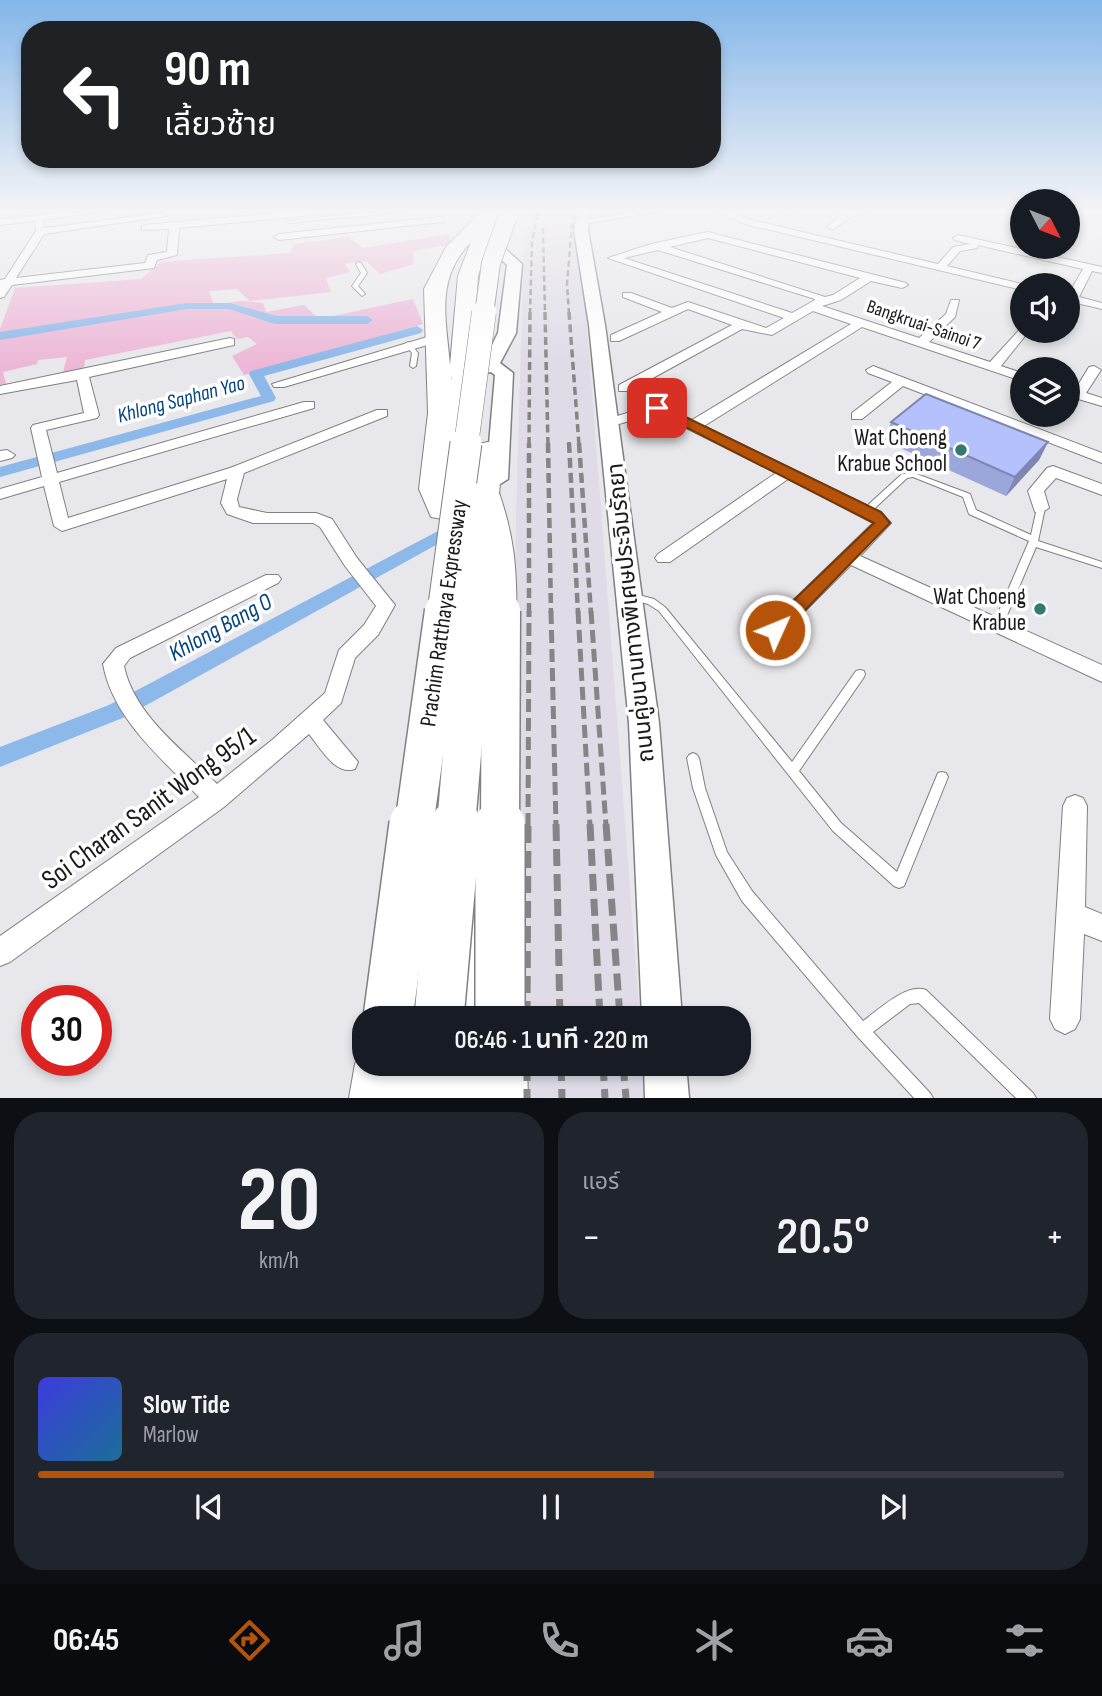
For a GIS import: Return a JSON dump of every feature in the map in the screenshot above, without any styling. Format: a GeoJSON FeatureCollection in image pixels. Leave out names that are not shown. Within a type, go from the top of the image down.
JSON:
{"type":"FeatureCollection","features":[{"type":"Feature","properties":{"kind":"highway"},"geometry":{"type":"LineString","coordinates":[[440,526],[433,489],[442,413],[434,289],[447,261]]}},
{"type":"Feature","properties":{"kind":"highway"},"geometry":{"type":"LineString","coordinates":[[470,371],[468,276],[475,261]]}},
{"type":"Feature","properties":{"kind":"highway","name":"Prachim Ratthaya Expressway"},"geometry":{"type":"LineString","coordinates":[[390,1006],[491,261]]}},
{"type":"Feature","properties":{"kind":"highway","name":"Prachim Ratthaya Expressway"},"geometry":{"type":"LineString","coordinates":[[440,1006],[498,330],[511,261]]}},
{"type":"Feature","properties":{"kind":"highway"},"geometry":{"type":"LineString","coordinates":[[484,497],[497,534],[501,565],[500,1006]]}},
{"type":"Feature","properties":{"kind":"highway"},"geometry":{"type":"LineString","coordinates":[[377,1097],[380,1076]]}},
{"type":"Feature","properties":{"kind":"highway"},"geometry":{"type":"LineString","coordinates":[[432,1097],[434,1076]]}},
{"type":"Feature","properties":{"kind":"highway"},"geometry":{"type":"LineString","coordinates":[[500,1076],[500,1097]]}},
{"type":"Feature","properties":{"kind":"main road"},"geometry":{"type":"LineString","coordinates":[[470,371],[493,360],[507,333],[515,264],[512,261]]}},
{"type":"Feature","properties":{"kind":"main road","name":"ถนนคู่ขนานทางพิเศษประจิมรัถยา"},"geometry":{"type":"LineString","coordinates":[[587,261],[593,289],[644,723],[661,1006]]}},
{"type":"Feature","properties":{"kind":"main road"},"geometry":{"type":"LineString","coordinates":[[469,1006],[482,712],[504,373],[495,367],[470,371]]}},
{"type":"Feature","properties":{"kind":"main road"},"geometry":{"type":"LineString","coordinates":[[377,1006],[440,526],[470,371]]}},
{"type":"Feature","properties":{"kind":"main road"},"geometry":{"type":"LineString","coordinates":[[414,717],[482,712]]}},
{"type":"Feature","properties":{"kind":"main road"},"geometry":{"type":"LineString","coordinates":[[364,1097],[367,1076]]}},
{"type":"Feature","properties":{"kind":"main road"},"geometry":{"type":"LineString","coordinates":[[464,1097],[465,1076]]}},
{"type":"Feature","properties":{"kind":"main road"},"geometry":{"type":"LineString","coordinates":[[666,1076],[667,1097]]}},
{"type":"Feature","properties":{"kind":"street"},"geometry":{"type":"LineString","coordinates":[[0,295],[4,282],[19,261]]}},
{"type":"Feature","properties":{"kind":"street"},"geometry":{"type":"LineString","coordinates":[[4,282],[150,266],[151,261]]}},
{"type":"Feature","properties":{"kind":"street"},"geometry":{"type":"LineString","coordinates":[[624,261],[794,318]]}},
{"type":"Feature","properties":{"kind":"street","name":"Bangkruai-Sainoi 7"},"geometry":{"type":"LineString","coordinates":[[704,261],[819,297],[818,304],[862,323],[1010,373]]}},
{"type":"Feature","properties":{"kind":"street"},"geometry":{"type":"LineString","coordinates":[[809,261],[902,285]]}},
{"type":"Feature","properties":{"kind":"street"},"geometry":{"type":"LineString","coordinates":[[615,338],[670,311],[693,305],[741,325],[768,332],[818,304],[837,298],[891,261]]}},
{"type":"Feature","properties":{"kind":"street"},"geometry":{"type":"LineString","coordinates":[[910,261],[1010,284]]}},
{"type":"Feature","properties":{"kind":"street"},"geometry":{"type":"LineString","coordinates":[[940,268],[946,261]]}},
{"type":"Feature","properties":{"kind":"street"},"geometry":{"type":"LineString","coordinates":[[1062,261],[1102,270]]}},
{"type":"Feature","properties":{"kind":"street"},"geometry":{"type":"LineString","coordinates":[[1080,282],[1089,267]]}},
{"type":"Feature","properties":{"kind":"street"},"geometry":{"type":"LineString","coordinates":[[627,295],[670,311]]}},
{"type":"Feature","properties":{"kind":"street"},"geometry":{"type":"LineString","coordinates":[[1080,300],[1102,306]]}},
{"type":"Feature","properties":{"kind":"street"},"geometry":{"type":"LineString","coordinates":[[921,343],[952,313],[955,302]]}},
{"type":"Feature","properties":{"kind":"street"},"geometry":{"type":"LineString","coordinates":[[693,426],[862,323]]}},
{"type":"Feature","properties":{"kind":"street"},"geometry":{"type":"LineString","coordinates":[[624,388],[741,325]]}},
{"type":"Feature","properties":{"kind":"street"},"geometry":{"type":"LineString","coordinates":[[279,384],[408,344],[437,338]]}},
{"type":"Feature","properties":{"kind":"street"},"geometry":{"type":"LineString","coordinates":[[0,390],[230,342]]}},
{"type":"Feature","properties":{"kind":"street"},"geometry":{"type":"LineString","coordinates":[[993,367],[1014,343]]}},
{"type":"Feature","properties":{"kind":"street"},"geometry":{"type":"LineString","coordinates":[[873,370],[1102,458]]}},
{"type":"Feature","properties":{"kind":"street"},"geometry":{"type":"LineString","coordinates":[[1080,385],[1094,370]]}},
{"type":"Feature","properties":{"kind":"street"},"geometry":{"type":"LineString","coordinates":[[82,375],[92,415],[38,428],[62,526],[236,471],[382,413]]}},
{"type":"Feature","properties":{"kind":"street"},"geometry":{"type":"LineString","coordinates":[[858,416],[901,381]]}},
{"type":"Feature","properties":{"kind":"street"},"geometry":{"type":"LineString","coordinates":[[1080,396],[1102,402]]}},
{"type":"Feature","properties":{"kind":"street"},"geometry":{"type":"LineString","coordinates":[[0,495],[49,478],[309,405]]}},
{"type":"Feature","properties":{"kind":"street"},"geometry":{"type":"LineString","coordinates":[[608,423],[657,408],[880,519],[880,528],[756,648]]}},
{"type":"Feature","properties":{"kind":"street"},"geometry":{"type":"LineString","coordinates":[[236,471],[229,502],[238,514],[256,519],[316,518],[326,523],[351,562],[386,605],[383,614],[346,655],[334,697],[318,713],[347,762]]}},
{"type":"Feature","properties":{"kind":"street"},"geometry":{"type":"LineString","coordinates":[[1041,508],[1042,502],[1036,491],[1052,471],[1102,490]]}},
{"type":"Feature","properties":{"kind":"street"},"geometry":{"type":"LineString","coordinates":[[664,558],[787,473]]}},
{"type":"Feature","properties":{"kind":"street"},"geometry":{"type":"LineString","coordinates":[[850,558],[1102,674]]}},
{"type":"Feature","properties":{"kind":"street"},"geometry":{"type":"LineString","coordinates":[[216,799],[136,713],[120,692],[113,675],[113,664],[123,653],[272,579]]}},
{"type":"Feature","properties":{"kind":"street","name":"Soi Charan Sanit Wong 95/1"},"geometry":{"type":"LineString","coordinates":[[0,952],[216,799],[318,713]]}},
{"type":"Feature","properties":{"kind":"street"},"geometry":{"type":"LineString","coordinates":[[1065,1019],[1072,915],[1075,806]]}},
{"type":"Feature","properties":{"kind":"street"},"geometry":{"type":"LineString","coordinates":[[1072,915],[1102,928]]}},
{"type":"Feature","properties":{"kind":"lane"},"geometry":{"type":"LineString","coordinates":[[359,264],[364,274],[355,286],[362,294]]}},
{"type":"Feature","properties":{"kind":"lane"},"geometry":{"type":"LineString","coordinates":[[408,344],[415,353],[413,366]]}},
{"type":"Feature","properties":{"kind":"lane"},"geometry":{"type":"LineString","coordinates":[[873,506],[905,476],[914,475],[967,496],[972,512],[1034,541],[1102,565]]}},
{"type":"Feature","properties":{"kind":"lane"},"geometry":{"type":"LineString","coordinates":[[998,625],[1034,541],[1041,508]]}},
{"type":"Feature","properties":{"kind":"lane"},"geometry":{"type":"LineString","coordinates":[[629,595],[651,601],[662,608],[837,828],[900,882],[942,778]]}},
{"type":"Feature","properties":{"kind":"lane"},"geometry":{"type":"LineString","coordinates":[[792,772],[860,674]]}},
{"type":"Feature","properties":{"kind":"lane"},"geometry":{"type":"LineString","coordinates":[[693,758],[699,788],[731,872],[747,896],[862,1031],[925,1097]]}},
{"type":"Feature","properties":{"kind":"lane"},"geometry":{"type":"LineString","coordinates":[[862,1031],[907,998],[922,995],[1028,1097]]}},
{"type":"Feature","properties":{"kind":"shaded area"},"geometry":{"type":"Polygon","coordinates":[[[364,261],[345,264],[350,272],[326,278],[331,292],[250,301],[237,289],[209,291],[214,305],[241,301],[263,303],[266,312],[304,305],[319,319],[413,299],[423,324],[244,375],[232,356],[257,344],[248,337],[237,339],[231,331],[85,360],[84,370],[62,376],[67,357],[38,360],[37,364],[3,372],[6,384],[0,385],[0,329],[15,288],[141,279],[161,262],[364,261]]]}},
{"type":"Feature","properties":{"kind":"shaded area"},"geometry":{"type":"Polygon","coordinates":[[[366,261],[414,261],[414,264],[380,274],[366,261]]]}},
{"type":"Feature","properties":{"kind":"shaded area"},"geometry":{"type":"Polygon","coordinates":[[[523,261],[581,261],[639,1006],[510,1006],[516,518],[523,261]]]}},
{"type":"Feature","properties":{"kind":"shaded area"},"geometry":{"type":"Polygon","coordinates":[[[509,1076],[645,1076],[646,1097],[509,1098],[509,1076]]]}},
{"type":"Feature","properties":{"kind":"building"},"geometry":{"type":"Polygon","coordinates":[[[926,394],[1048,442],[1015,477],[891,422],[926,394]]]}},
{"type":"Feature","properties":{"kind":"waterway"},"geometry":{"type":"LineString","coordinates":[[0,336],[187,306],[230,306],[275,320],[367,320]]}},
{"type":"Feature","properties":{"kind":"waterway","name":"Khlong Saphan Yao"},"geometry":{"type":"LineString","coordinates":[[0,472],[269,398],[256,374],[417,330]]}},
{"type":"Feature","properties":{"kind":"waterway","name":"Khlong Bang O"},"geometry":{"type":"LineString","coordinates":[[0,757],[117,711],[457,526]]}},
{"type":"Feature","properties":{"kind":"railway"},"geometry":{"type":"LineString","coordinates":[[530,314],[531,261]]}},
{"type":"Feature","properties":{"kind":"railway"},"geometry":{"type":"LineString","coordinates":[[544,261],[545,314]]}},
{"type":"Feature","properties":{"kind":"railway"},"geometry":{"type":"LineString","coordinates":[[569,261],[569,314]]}},
{"type":"Feature","properties":{"kind":"railway"},"geometry":{"type":"LineString","coordinates":[[529,445],[530,312]]}},
{"type":"Feature","properties":{"kind":"railway"},"geometry":{"type":"LineString","coordinates":[[545,312],[548,445]]}},
{"type":"Feature","properties":{"kind":"railway"},"geometry":{"type":"LineString","coordinates":[[569,312],[579,445]]}},
{"type":"Feature","properties":{"kind":"railway"},"geometry":{"type":"LineString","coordinates":[[548,443],[551,613]]}},
{"type":"Feature","properties":{"kind":"railway"},"geometry":{"type":"LineString","coordinates":[[569,443],[578,613]]}},
{"type":"Feature","properties":{"kind":"railway"},"geometry":{"type":"LineString","coordinates":[[579,443],[591,613]]}},
{"type":"Feature","properties":{"kind":"railway"},"geometry":{"type":"LineString","coordinates":[[529,445],[529,611]]}},
{"type":"Feature","properties":{"kind":"railway"},"geometry":{"type":"LineString","coordinates":[[528,826],[529,611]]}},
{"type":"Feature","properties":{"kind":"railway"},"geometry":{"type":"LineString","coordinates":[[551,611],[556,826]]}},
{"type":"Feature","properties":{"kind":"railway"},"geometry":{"type":"LineString","coordinates":[[578,611],[590,826]]}},
{"type":"Feature","properties":{"kind":"railway"},"geometry":{"type":"LineString","coordinates":[[591,611],[606,826]]}},
{"type":"Feature","properties":{"kind":"railway"},"geometry":{"type":"LineString","coordinates":[[527,1006],[528,824]]}},
{"type":"Feature","properties":{"kind":"railway"},"geometry":{"type":"LineString","coordinates":[[556,824],[560,1006]]}},
{"type":"Feature","properties":{"kind":"railway"},"geometry":{"type":"LineString","coordinates":[[590,824],[599,1006]]}},
{"type":"Feature","properties":{"kind":"railway"},"geometry":{"type":"LineString","coordinates":[[606,824],[619,1006]]}},
{"type":"Feature","properties":{"kind":"railway"},"geometry":{"type":"LineString","coordinates":[[527,1076],[527,1098]]}},
{"type":"Feature","properties":{"kind":"railway"},"geometry":{"type":"LineString","coordinates":[[561,1076],[562,1098]]}},
{"type":"Feature","properties":{"kind":"railway"},"geometry":{"type":"LineString","coordinates":[[604,1076],[605,1098]]}},
{"type":"Feature","properties":{"kind":"railway"},"geometry":{"type":"LineString","coordinates":[[624,1076],[626,1098]]}},
{"type":"Feature","properties":{"kind":"place","name":"Wat Choeng Krabue School"},"geometry":{"type":"Point","coordinates":[961,450]}},
{"type":"Feature","properties":{"kind":"place","name":"Wat Choeng Krabue"},"geometry":{"type":"Point","coordinates":[1040,609]}},
{"type":"Feature","properties":{"kind":"route"},"geometry":{"type":"LineString","coordinates":[[657,408],[875,516],[883,523],[775,630]]}}]}
